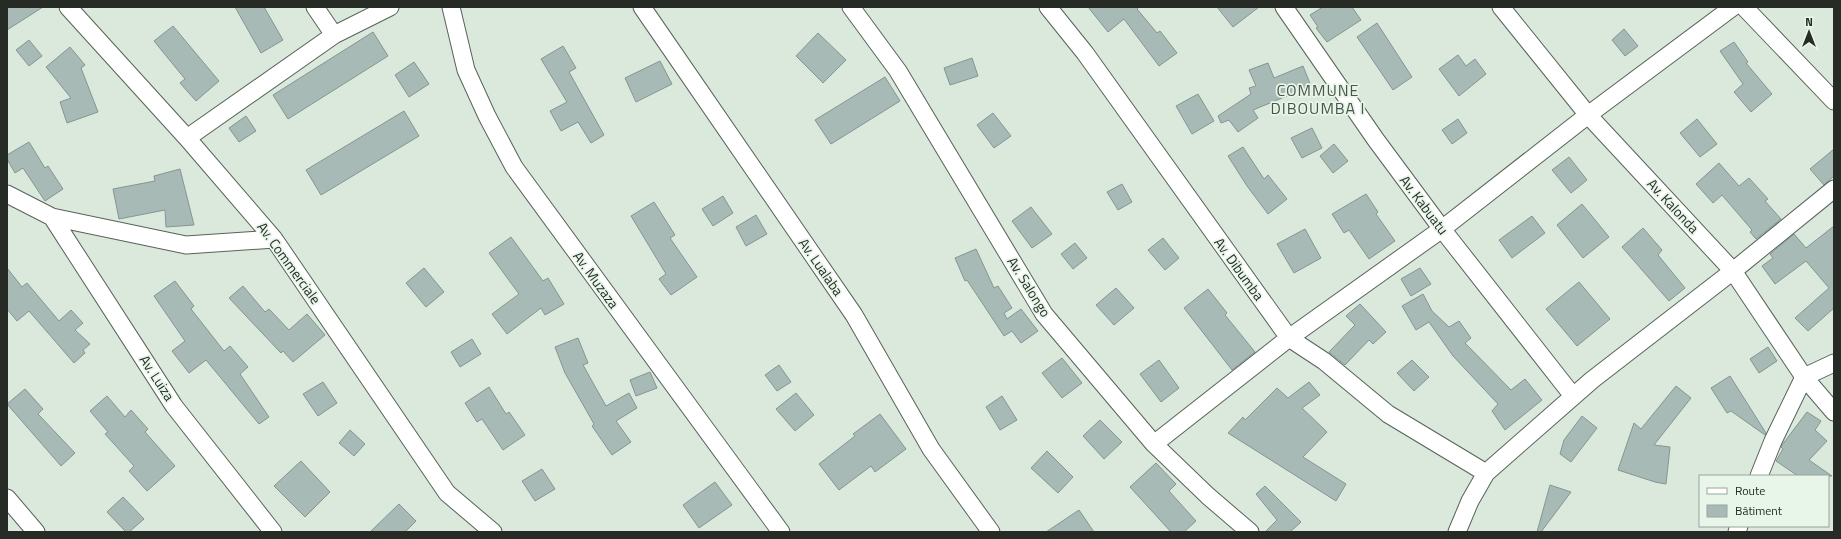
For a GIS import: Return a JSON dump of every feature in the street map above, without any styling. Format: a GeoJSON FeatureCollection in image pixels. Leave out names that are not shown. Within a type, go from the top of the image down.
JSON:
{"type":"FeatureCollection","features":[{"type":"Feature","properties":{"kind":"street","name":"Av. Commerciale"},"geometry":{"type":"LineString","coordinates":[[68,7],[187,138],[274,239],[447,493],[492,532]]}},
{"type":"Feature","properties":{"kind":"street"},"geometry":{"type":"LineString","coordinates":[[315,7],[334,35]]}},
{"type":"Feature","properties":{"kind":"street"},"geometry":{"type":"LineString","coordinates":[[187,138],[334,35],[390,7]]}},
{"type":"Feature","properties":{"kind":"street","name":"Av. Muzaza"},"geometry":{"type":"LineString","coordinates":[[451,7],[466,70],[487,116],[514,167],[781,532]]}},
{"type":"Feature","properties":{"kind":"street","name":"Av. Lualaba"},"geometry":{"type":"LineString","coordinates":[[642,7],[854,315],[930,449],[991,532]]}},
{"type":"Feature","properties":{"kind":"street","name":"Av. Salongo"},"geometry":{"type":"LineString","coordinates":[[851,7],[898,70],[1044,314],[1154,444],[1208,496],[1250,532]]}},
{"type":"Feature","properties":{"kind":"street","name":"Av. Dibumba"},"geometry":{"type":"LineString","coordinates":[[1048,7],[1089,60],[1289,338],[1324,361],[1388,414],[1486,473]]}},
{"type":"Feature","properties":{"kind":"street","name":"Av. Kabuatu"},"geometry":{"type":"LineString","coordinates":[[1284,7],[1376,140],[1442,229],[1573,396]]}},
{"type":"Feature","properties":{"kind":"street","name":"Av. Kalonda"},"geometry":{"type":"LineString","coordinates":[[1501,7],[1588,115],[1733,271],[1804,377],[1834,412]]}},
{"type":"Feature","properties":{"kind":"street"},"geometry":{"type":"LineString","coordinates":[[1154,444],[1289,338],[1442,229],[1588,115],[1733,7]]}},
{"type":"Feature","properties":{"kind":"street"},"geometry":{"type":"LineString","coordinates":[[1744,7],[1834,101]]}},
{"type":"Feature","properties":{"kind":"street"},"geometry":{"type":"LineString","coordinates":[[1457,532],[1470,501],[1486,473],[1573,396],[1733,271],[1834,189]]}},
{"type":"Feature","properties":{"kind":"street"},"geometry":{"type":"LineString","coordinates":[[7,194],[52,217],[186,245],[274,239]]}},
{"type":"Feature","properties":{"kind":"street","name":"Av. Luiza"},"geometry":{"type":"LineString","coordinates":[[52,217],[174,406],[273,532]]}},
{"type":"Feature","properties":{"kind":"street"},"geometry":{"type":"LineString","coordinates":[[1759,475],[1773,441],[1804,377],[1834,363]]}},
{"type":"Feature","properties":{"kind":"street"},"geometry":{"type":"LineString","coordinates":[[7,498],[36,532]]}},
{"type":"Feature","properties":{"kind":"building"},"geometry":{"type":"Polygon","coordinates":[[[7,7],[43,7],[7,30],[7,7]]]}},
{"type":"Feature","properties":{"kind":"building"},"geometry":{"type":"Polygon","coordinates":[[[235,7],[264,7],[283,40],[261,53],[235,7]]]}},
{"type":"Feature","properties":{"kind":"building"},"geometry":{"type":"Polygon","coordinates":[[[1088,7],[1139,7],[1137,9],[1157,33],[1160,31],[1177,53],[1159,66],[1124,19],[1108,32],[1088,7]]]}},
{"type":"Feature","properties":{"kind":"building"},"geometry":{"type":"Polygon","coordinates":[[[1217,7],[1259,7],[1233,27],[1217,7]]]}},
{"type":"Feature","properties":{"kind":"building"},"geometry":{"type":"Polygon","coordinates":[[[1323,7],[1352,7],[1361,20],[1327,42],[1316,28],[1318,27],[1310,15],[1323,7]]]}},
{"type":"Feature","properties":{"kind":"building"},"geometry":{"type":"Polygon","coordinates":[[[1377,23],[1412,77],[1393,90],[1357,37],[1377,23]]]}},
{"type":"Feature","properties":{"kind":"building"},"geometry":{"type":"Polygon","coordinates":[[[173,26],[219,81],[196,101],[180,83],[185,79],[154,41],[173,26]]]}},
{"type":"Feature","properties":{"kind":"building"},"geometry":{"type":"Polygon","coordinates":[[[1624,29],[1638,46],[1625,56],[1612,40],[1624,29]]]}},
{"type":"Feature","properties":{"kind":"building"},"geometry":{"type":"Polygon","coordinates":[[[373,32],[388,56],[288,119],[273,95],[373,32]]]}},
{"type":"Feature","properties":{"kind":"building"},"geometry":{"type":"Polygon","coordinates":[[[818,33],[846,60],[823,83],[796,56],[818,33]]]}},
{"type":"Feature","properties":{"kind":"building"},"geometry":{"type":"Polygon","coordinates":[[[29,40],[42,56],[29,66],[16,50],[29,40]]]}},
{"type":"Feature","properties":{"kind":"building"},"geometry":{"type":"Polygon","coordinates":[[[1734,42],[1748,62],[1746,63],[1772,94],[1751,112],[1734,92],[1743,84],[1720,51],[1734,42]]]}},
{"type":"Feature","properties":{"kind":"building"},"geometry":{"type":"Polygon","coordinates":[[[563,46],[576,68],[569,72],[604,135],[591,143],[578,122],[561,131],[550,111],[567,102],[541,59],[563,46]]]}},
{"type":"Feature","properties":{"kind":"building"},"geometry":{"type":"Polygon","coordinates":[[[70,47],[85,65],[81,68],[98,112],[67,123],[60,102],[71,98],[46,67],[70,47]]]}},
{"type":"Feature","properties":{"kind":"building"},"geometry":{"type":"Polygon","coordinates":[[[1458,55],[1466,66],[1475,59],[1486,74],[1459,96],[1439,69],[1458,55]]]}},
{"type":"Feature","properties":{"kind":"building"},"geometry":{"type":"Polygon","coordinates":[[[972,58],[978,76],[950,85],[944,68],[972,58]]]}},
{"type":"Feature","properties":{"kind":"building"},"geometry":{"type":"Polygon","coordinates":[[[660,61],[672,84],[636,102],[625,78],[660,61]]]}},
{"type":"Feature","properties":{"kind":"building"},"geometry":{"type":"Polygon","coordinates":[[[414,62],[429,84],[409,97],[395,75],[414,62]]]}},
{"type":"Feature","properties":{"kind":"building"},"geometry":{"type":"Polygon","coordinates":[[[1268,63],[1274,78],[1303,66],[1311,86],[1253,110],[1258,118],[1238,132],[1229,120],[1221,123],[1218,116],[1251,94],[1249,88],[1256,86],[1249,70],[1268,63]]]}},
{"type":"Feature","properties":{"kind":"building"},"geometry":{"type":"Polygon","coordinates":[[[885,77],[900,101],[831,144],[815,120],[885,77]]]}},
{"type":"Feature","properties":{"kind":"building"},"geometry":{"type":"Polygon","coordinates":[[[1198,94],[1214,121],[1192,134],[1176,106],[1198,94]]]}},
{"type":"Feature","properties":{"kind":"building"},"geometry":{"type":"Polygon","coordinates":[[[404,111],[419,136],[321,195],[306,170],[404,111]]]}},
{"type":"Feature","properties":{"kind":"building"},"geometry":{"type":"Polygon","coordinates":[[[993,113],[1011,136],[994,148],[977,125],[993,113]]]}},
{"type":"Feature","properties":{"kind":"building"},"geometry":{"type":"Polygon","coordinates":[[[246,116],[256,131],[239,142],[229,128],[246,116]]]}},
{"type":"Feature","properties":{"kind":"building"},"geometry":{"type":"Polygon","coordinates":[[[1458,119],[1467,133],[1452,144],[1442,130],[1458,119]]]}},
{"type":"Feature","properties":{"kind":"building"},"geometry":{"type":"Polygon","coordinates":[[[1697,119],[1717,144],[1700,157],[1680,133],[1697,119]]]}},
{"type":"Feature","properties":{"kind":"building"},"geometry":{"type":"Polygon","coordinates":[[[1312,128],[1322,148],[1302,158],[1291,138],[1312,128]]]}},
{"type":"Feature","properties":{"kind":"building"},"geometry":{"type":"Polygon","coordinates":[[[29,142],[45,168],[48,166],[63,189],[45,201],[23,168],[15,173],[7,159],[7,155],[29,142]]]}},
{"type":"Feature","properties":{"kind":"building"},"geometry":{"type":"Polygon","coordinates":[[[1334,144],[1348,161],[1333,173],[1320,156],[1334,144]]]}},
{"type":"Feature","properties":{"kind":"building"},"geometry":{"type":"Polygon","coordinates":[[[1243,147],[1264,179],[1268,175],[1287,199],[1268,214],[1247,186],[1228,156],[1243,147]]]}},
{"type":"Feature","properties":{"kind":"building"},"geometry":{"type":"Polygon","coordinates":[[[1834,149],[1834,176],[1824,185],[1810,169],[1834,149]]]}},
{"type":"Feature","properties":{"kind":"building"},"geometry":{"type":"Polygon","coordinates":[[[1569,157],[1587,180],[1571,193],[1552,170],[1569,157]]]}},
{"type":"Feature","properties":{"kind":"building"},"geometry":{"type":"Polygon","coordinates":[[[1719,163],[1739,186],[1749,178],[1768,199],[1765,201],[1781,219],[1756,239],[1750,232],[1752,230],[1722,195],[1713,203],[1696,184],[1719,163]]]}},
{"type":"Feature","properties":{"kind":"building"},"geometry":{"type":"Polygon","coordinates":[[[180,169],[194,225],[166,227],[165,210],[119,219],[113,189],[155,181],[154,176],[180,169]]]}},
{"type":"Feature","properties":{"kind":"building"},"geometry":{"type":"Polygon","coordinates":[[[1122,184],[1132,202],[1118,210],[1107,192],[1122,184]]]}},
{"type":"Feature","properties":{"kind":"building"},"geometry":{"type":"Polygon","coordinates":[[[1366,194],[1378,212],[1376,214],[1395,241],[1369,259],[1349,230],[1344,233],[1332,214],[1366,194]]]}},
{"type":"Feature","properties":{"kind":"building"},"geometry":{"type":"Polygon","coordinates":[[[723,196],[733,213],[713,226],[702,209],[723,196]]]}},
{"type":"Feature","properties":{"kind":"building"},"geometry":{"type":"Polygon","coordinates":[[[654,202],[675,235],[670,238],[697,277],[671,295],[659,279],[666,274],[631,216],[654,202]]]}},
{"type":"Feature","properties":{"kind":"building"},"geometry":{"type":"Polygon","coordinates":[[[1582,204],[1609,237],[1583,258],[1557,225],[1582,204]]]}},
{"type":"Feature","properties":{"kind":"building"},"geometry":{"type":"Polygon","coordinates":[[[1031,207],[1052,234],[1032,248],[1012,221],[1031,207]]]}},
{"type":"Feature","properties":{"kind":"building"},"geometry":{"type":"Polygon","coordinates":[[[756,215],[767,234],[746,246],[736,227],[756,215]]]}},
{"type":"Feature","properties":{"kind":"building"},"geometry":{"type":"Polygon","coordinates":[[[1532,216],[1545,233],[1512,258],[1499,240],[1532,216]]]}},
{"type":"Feature","properties":{"kind":"building"},"geometry":{"type":"Polygon","coordinates":[[[1834,226],[1834,308],[1808,331],[1795,318],[1829,288],[1806,261],[1775,284],[1762,266],[1773,258],[1770,254],[1794,234],[1806,248],[1834,226]]]}},
{"type":"Feature","properties":{"kind":"building"},"geometry":{"type":"Polygon","coordinates":[[[1643,228],[1662,250],[1658,255],[1685,288],[1669,301],[1622,247],[1643,228]]]}},
{"type":"Feature","properties":{"kind":"building"},"geometry":{"type":"Polygon","coordinates":[[[1305,229],[1321,258],[1294,273],[1277,244],[1305,229]]]}},
{"type":"Feature","properties":{"kind":"building"},"geometry":{"type":"Polygon","coordinates":[[[511,237],[543,281],[548,278],[564,304],[545,315],[541,308],[507,334],[492,314],[519,294],[489,253],[511,237]]]}},
{"type":"Feature","properties":{"kind":"building"},"geometry":{"type":"Polygon","coordinates":[[[1163,238],[1179,258],[1165,270],[1148,250],[1163,238]]]}},
{"type":"Feature","properties":{"kind":"building"},"geometry":{"type":"Polygon","coordinates":[[[1075,243],[1087,258],[1073,269],[1061,254],[1075,243]]]}},
{"type":"Feature","properties":{"kind":"building"},"geometry":{"type":"Polygon","coordinates":[[[976,249],[994,288],[998,286],[1012,308],[1004,313],[1007,319],[1021,309],[1038,331],[1021,343],[1012,331],[1004,336],[967,280],[965,281],[955,258],[976,249]]]}},
{"type":"Feature","properties":{"kind":"building"},"geometry":{"type":"Polygon","coordinates":[[[7,268],[22,287],[27,283],[59,321],[71,310],[83,323],[75,330],[90,344],[83,350],[85,353],[74,363],[29,311],[17,321],[7,309],[7,268]]]}},
{"type":"Feature","properties":{"kind":"building"},"geometry":{"type":"Polygon","coordinates":[[[424,268],[444,292],[426,307],[406,283],[424,268]]]}},
{"type":"Feature","properties":{"kind":"building"},"geometry":{"type":"Polygon","coordinates":[[[1420,268],[1431,284],[1411,296],[1401,279],[1420,268]]]}},
{"type":"Feature","properties":{"kind":"building"},"geometry":{"type":"Polygon","coordinates":[[[175,281],[194,306],[191,309],[224,351],[230,346],[248,367],[240,374],[269,417],[259,424],[206,360],[189,373],[172,351],[185,341],[154,296],[175,281]]]}},
{"type":"Feature","properties":{"kind":"building"},"geometry":{"type":"Polygon","coordinates":[[[1579,282],[1610,319],[1577,346],[1546,309],[1579,282]]]}},
{"type":"Feature","properties":{"kind":"building"},"geometry":{"type":"Polygon","coordinates":[[[243,286],[265,312],[269,309],[289,330],[307,314],[325,335],[293,362],[283,351],[281,353],[229,298],[243,286]]]}},
{"type":"Feature","properties":{"kind":"building"},"geometry":{"type":"Polygon","coordinates":[[[1116,288],[1134,308],[1114,325],[1096,305],[1116,288]]]}},
{"type":"Feature","properties":{"kind":"building"},"geometry":{"type":"Polygon","coordinates":[[[1208,289],[1227,313],[1225,315],[1255,352],[1232,370],[1184,308],[1208,289]]]}},
{"type":"Feature","properties":{"kind":"building"},"geometry":{"type":"Polygon","coordinates":[[[1423,294],[1432,311],[1449,327],[1459,321],[1471,338],[1465,343],[1511,390],[1525,379],[1542,400],[1505,430],[1492,411],[1498,404],[1453,356],[1429,322],[1416,330],[1402,306],[1423,294]]]}},
{"type":"Feature","properties":{"kind":"building"},"geometry":{"type":"Polygon","coordinates":[[[1360,304],[1386,332],[1373,344],[1369,340],[1345,365],[1329,352],[1355,325],[1346,316],[1360,304]]]}},
{"type":"Feature","properties":{"kind":"building"},"geometry":{"type":"Polygon","coordinates":[[[578,338],[588,363],[583,365],[606,406],[629,393],[637,408],[616,421],[631,442],[612,455],[592,426],[594,424],[565,373],[555,347],[578,338]]]}},
{"type":"Feature","properties":{"kind":"building"},"geometry":{"type":"Polygon","coordinates":[[[472,339],[481,354],[460,367],[451,352],[472,339]]]}},
{"type":"Feature","properties":{"kind":"building"},"geometry":{"type":"Polygon","coordinates":[[[1768,347],[1777,361],[1759,373],[1750,359],[1768,347]]]}},
{"type":"Feature","properties":{"kind":"building"},"geometry":{"type":"Polygon","coordinates":[[[1062,358],[1082,383],[1062,398],[1042,373],[1062,358]]]}},
{"type":"Feature","properties":{"kind":"building"},"geometry":{"type":"Polygon","coordinates":[[[1159,360],[1179,388],[1161,402],[1140,374],[1159,360]]]}},
{"type":"Feature","properties":{"kind":"building"},"geometry":{"type":"Polygon","coordinates":[[[1412,360],[1429,377],[1414,391],[1397,373],[1412,360]]]}},
{"type":"Feature","properties":{"kind":"building"},"geometry":{"type":"Polygon","coordinates":[[[779,365],[791,382],[777,391],[765,375],[779,365]]]}},
{"type":"Feature","properties":{"kind":"building"},"geometry":{"type":"Polygon","coordinates":[[[650,372],[657,388],[636,396],[630,380],[650,372]]]}},
{"type":"Feature","properties":{"kind":"building"},"geometry":{"type":"Polygon","coordinates":[[[1730,376],[1766,433],[1765,435],[1731,411],[1727,413],[1711,388],[1730,376]]]}},
{"type":"Feature","properties":{"kind":"building"},"geometry":{"type":"Polygon","coordinates":[[[323,382],[337,403],[318,416],[303,394],[323,382]]]}},
{"type":"Feature","properties":{"kind":"building"},"geometry":{"type":"Polygon","coordinates":[[[1309,382],[1320,395],[1302,408],[1327,432],[1303,457],[1346,484],[1336,501],[1228,433],[1243,417],[1245,420],[1277,388],[1288,398],[1309,382]]]}},
{"type":"Feature","properties":{"kind":"building"},"geometry":{"type":"Polygon","coordinates":[[[1676,386],[1691,398],[1654,445],[1670,447],[1666,484],[1618,470],[1634,423],[1641,429],[1676,386]]]}},
{"type":"Feature","properties":{"kind":"building"},"geometry":{"type":"Polygon","coordinates":[[[489,387],[506,414],[509,412],[525,435],[503,450],[482,419],[477,422],[465,403],[489,387]]]}},
{"type":"Feature","properties":{"kind":"building"},"geometry":{"type":"Polygon","coordinates":[[[25,389],[43,409],[38,414],[75,453],[61,466],[7,404],[25,389]]]}},
{"type":"Feature","properties":{"kind":"building"},"geometry":{"type":"Polygon","coordinates":[[[796,393],[814,415],[795,431],[776,409],[796,393]]]}},
{"type":"Feature","properties":{"kind":"building"},"geometry":{"type":"Polygon","coordinates":[[[107,396],[125,417],[131,410],[148,429],[145,432],[175,466],[147,491],[129,471],[134,466],[105,434],[108,432],[90,411],[107,396]]]}},
{"type":"Feature","properties":{"kind":"building"},"geometry":{"type":"Polygon","coordinates":[[[1002,396],[1017,420],[1000,430],[986,407],[1002,396]]]}},
{"type":"Feature","properties":{"kind":"building"},"geometry":{"type":"Polygon","coordinates":[[[1807,412],[1821,421],[1815,430],[1827,441],[1809,460],[1832,476],[1797,475],[1776,461],[1783,449],[1781,447],[1807,412]]]}},
{"type":"Feature","properties":{"kind":"building"},"geometry":{"type":"Polygon","coordinates":[[[880,414],[906,449],[875,472],[871,466],[839,490],[819,464],[855,436],[853,434],[880,414]]]}},
{"type":"Feature","properties":{"kind":"building"},"geometry":{"type":"Polygon","coordinates":[[[1582,416],[1597,428],[1571,462],[1560,454],[1564,440],[1582,416]]]}},
{"type":"Feature","properties":{"kind":"building"},"geometry":{"type":"Polygon","coordinates":[[[1100,420],[1122,442],[1104,459],[1083,436],[1100,420]]]}},
{"type":"Feature","properties":{"kind":"building"},"geometry":{"type":"Polygon","coordinates":[[[350,430],[365,444],[354,456],[339,443],[350,430]]]}},
{"type":"Feature","properties":{"kind":"building"},"geometry":{"type":"Polygon","coordinates":[[[1047,451],[1073,477],[1058,493],[1031,468],[1047,451]]]}},
{"type":"Feature","properties":{"kind":"building"},"geometry":{"type":"Polygon","coordinates":[[[301,461],[330,492],[305,517],[274,486],[301,461]]]}},
{"type":"Feature","properties":{"kind":"building"},"geometry":{"type":"Polygon","coordinates":[[[1156,463],[1176,484],[1169,491],[1196,521],[1184,532],[1171,532],[1130,487],[1156,463]]]}},
{"type":"Feature","properties":{"kind":"building"},"geometry":{"type":"Polygon","coordinates":[[[542,469],[555,489],[535,501],[522,481],[542,469]]]}},
{"type":"Feature","properties":{"kind":"building"},"geometry":{"type":"Polygon","coordinates":[[[715,482],[732,505],[699,528],[683,505],[715,482]]]}},
{"type":"Feature","properties":{"kind":"building"},"geometry":{"type":"Polygon","coordinates":[[[1550,485],[1571,492],[1541,532],[1537,532],[1550,485]]]}},
{"type":"Feature","properties":{"kind":"building"},"geometry":{"type":"Polygon","coordinates":[[[1265,486],[1301,522],[1290,532],[1265,532],[1277,520],[1256,494],[1265,486]]]}},
{"type":"Feature","properties":{"kind":"building"},"geometry":{"type":"Polygon","coordinates":[[[123,497],[144,519],[129,532],[126,532],[107,512],[123,497]]]}},
{"type":"Feature","properties":{"kind":"building"},"geometry":{"type":"Polygon","coordinates":[[[399,504],[416,521],[405,532],[370,532],[399,504]]]}},
{"type":"Feature","properties":{"kind":"building"},"geometry":{"type":"Polygon","coordinates":[[[1079,510],[1094,532],[1046,532],[1079,510]]]}},
{"type":"Feature","properties":{"kind":"district","name":"COMMUNE DIBOUMBA I"},"geometry":{"type":"Point","coordinates":[1318,99]}}]}
